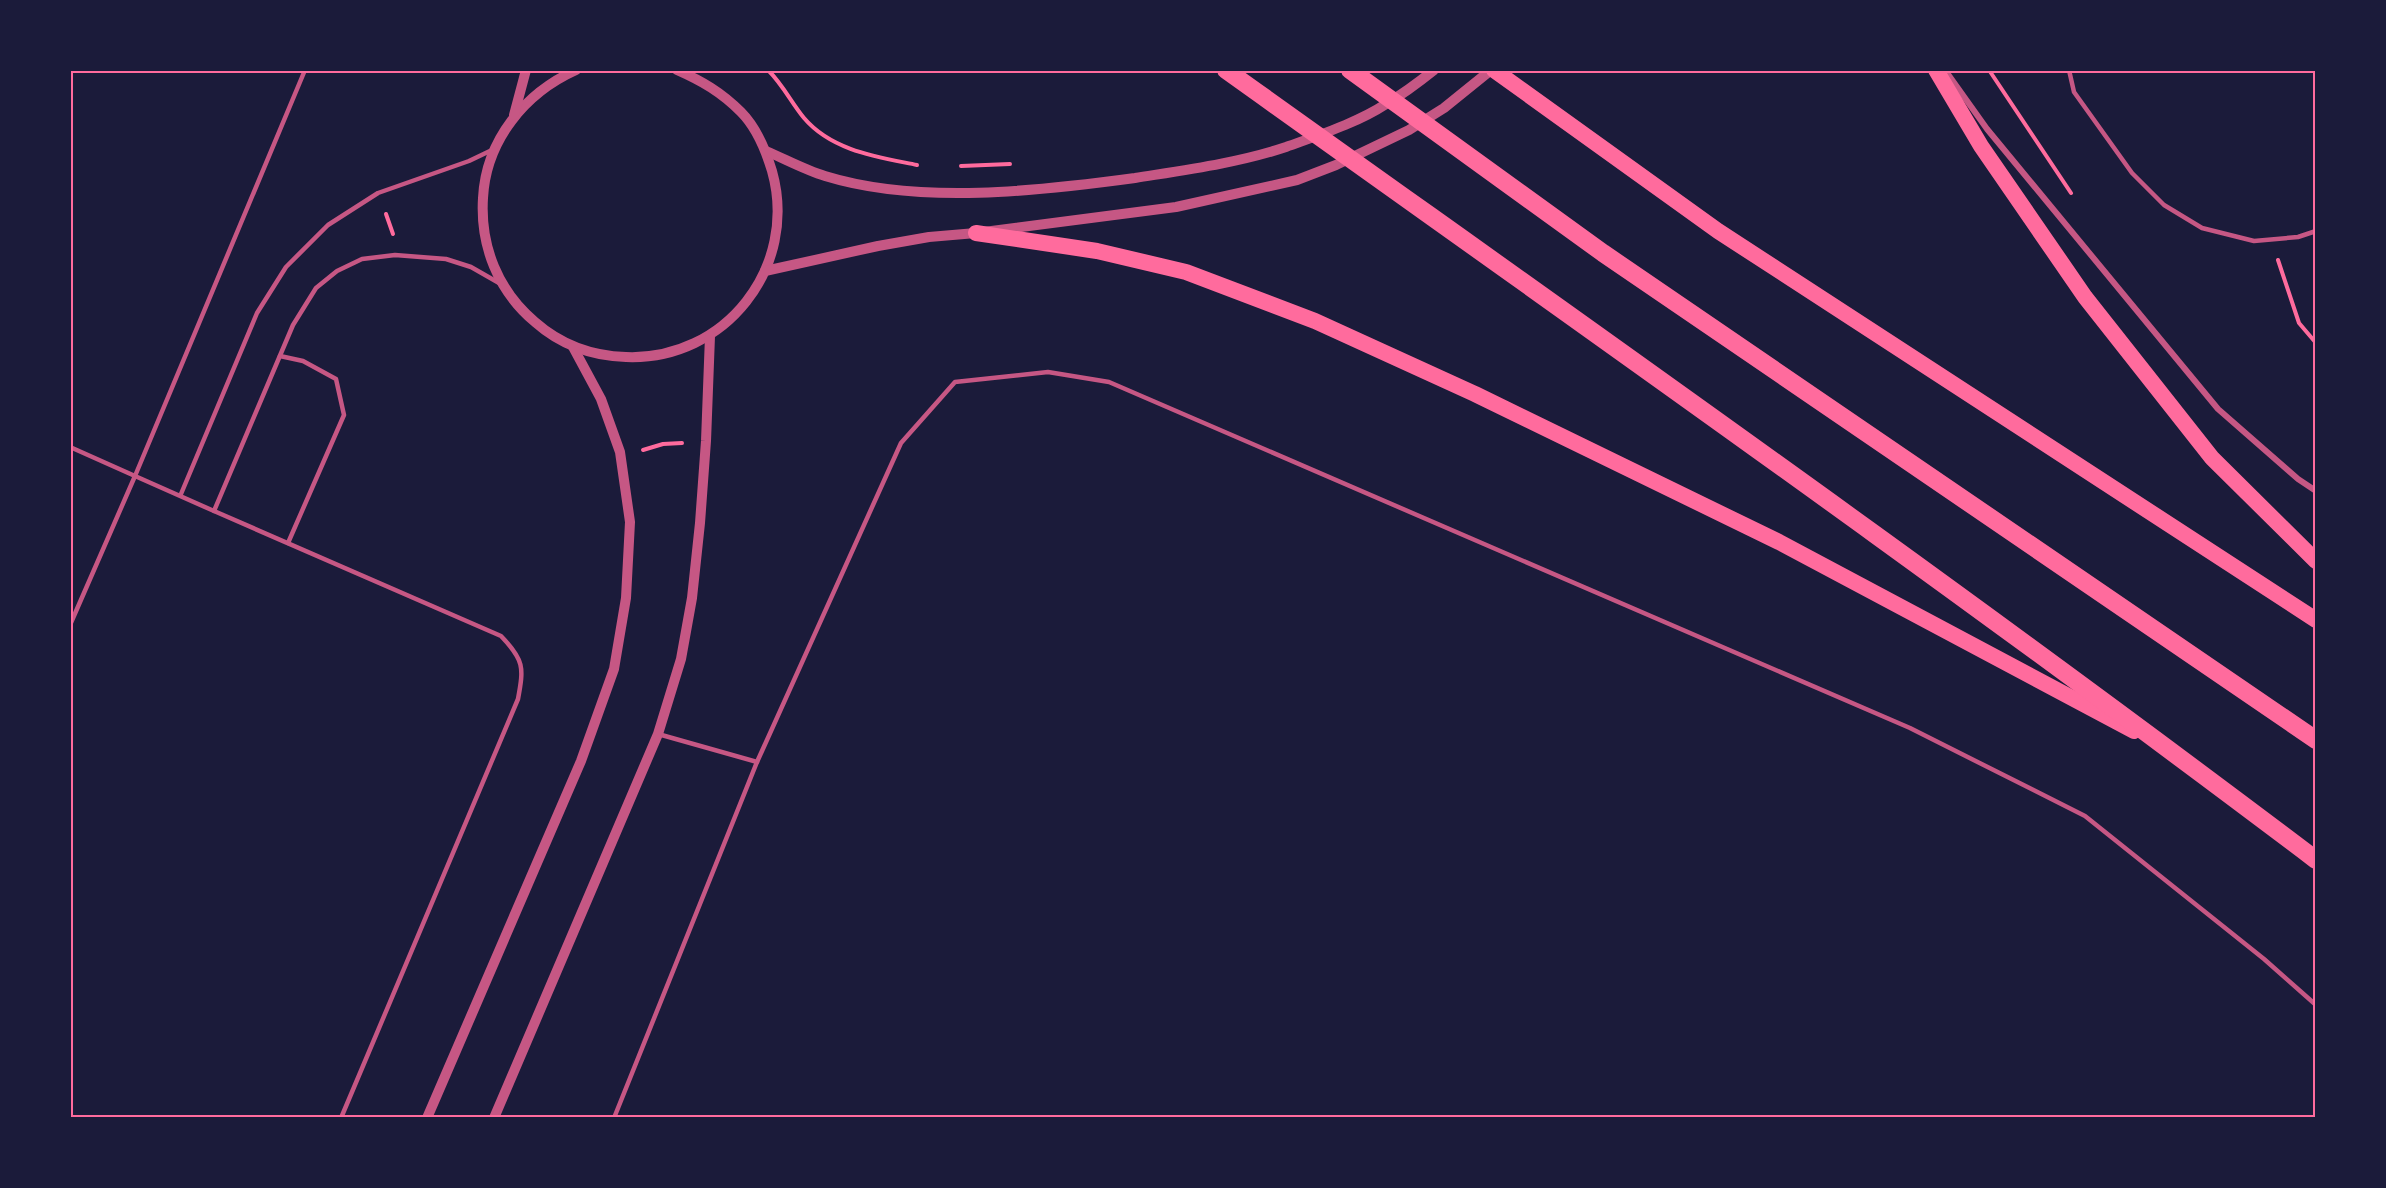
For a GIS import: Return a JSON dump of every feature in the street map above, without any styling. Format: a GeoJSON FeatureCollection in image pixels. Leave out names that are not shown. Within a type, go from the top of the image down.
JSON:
{"type":"FeatureCollection","features":[{"type":"Feature","properties":{"kind":"highway"},"geometry":{"type":"LineString","coordinates":[[1226,70],[1817,492],[2173,752],[2316,860]]}},
{"type":"Feature","properties":{"kind":"highway"},"geometry":{"type":"LineString","coordinates":[[1350,70],[1603,253],[2316,740]]}},
{"type":"Feature","properties":{"kind":"highway"},"geometry":{"type":"LineString","coordinates":[[1492,70],[1718,231],[2316,620]]}},
{"type":"Feature","properties":{"kind":"highway"},"geometry":{"type":"LineString","coordinates":[[1936,70],[1980,146],[2085,297],[2212,458],[2316,561]]}},
{"type":"Feature","properties":{"kind":"highway"},"geometry":{"type":"LineString","coordinates":[[976,233],[1097,251],[1186,272],[1315,321],[1475,394],[1779,542],[2173,752]]}},
{"type":"Feature","properties":{"kind":"street"},"geometry":{"type":"LineString","coordinates":[[513,118],[526,70]]}},
{"type":"Feature","properties":{"kind":"street"},"geometry":{"type":"LineString","coordinates":[[576,70],[556,79],[532,96],[513,118],[494,148],[484,182],[482,217],[488,252],[501,284],[520,310],[545,331],[573,347],[607,356],[643,358],[678,351],[710,336],[733,318],[751,296],[765,271],[777,232],[777,191],[766,151],[742,113],[708,84],[677,70]]}},
{"type":"Feature","properties":{"kind":"street"},"geometry":{"type":"LineString","coordinates":[[766,151],[825,176],[880,187],[930,192],[1009,192],[1168,173],[1285,147],[1327,131],[1385,105],[1434,70]]}},
{"type":"Feature","properties":{"kind":"street"},"geometry":{"type":"LineString","coordinates":[[765,271],[929,237],[1176,207],[1297,180],[1336,165],[1410,130],[1444,108],[1492,70]]}},
{"type":"Feature","properties":{"kind":"street"},"geometry":{"type":"LineString","coordinates":[[1945,70],[1987,129],[2218,409],[2298,479],[2316,491]]}},
{"type":"Feature","properties":{"kind":"street"},"geometry":{"type":"LineString","coordinates":[[494,1118],[658,734],[681,659],[692,598],[706,441],[710,336]]}},
{"type":"Feature","properties":{"kind":"street"},"geometry":{"type":"LineString","coordinates":[[427,1118],[581,761],[614,669],[626,598],[630,522],[620,452],[601,399],[573,347]]}},
{"type":"Feature","properties":{"kind":"lane"},"geometry":{"type":"LineString","coordinates":[[70,625],[305,70]]}},
{"type":"Feature","properties":{"kind":"lane"},"geometry":{"type":"LineString","coordinates":[[2069,70],[2074,92],[2132,173],[2164,205],[2202,228],[2253,241],[2298,237],[2316,231]]}},
{"type":"Feature","properties":{"kind":"lane"},"geometry":{"type":"LineString","coordinates":[[181,494],[257,313],[286,267],[328,225],[378,193],[469,161],[494,148]]}},
{"type":"Feature","properties":{"kind":"lane"},"geometry":{"type":"LineString","coordinates":[[214,511],[293,325],[316,288],[338,271],[362,259],[395,255],[446,259],[471,267],[501,284]]}},
{"type":"Feature","properties":{"kind":"lane"},"geometry":{"type":"LineString","coordinates":[[280,356],[303,361],[336,379],[344,415],[288,543]]}},
{"type":"Feature","properties":{"kind":"lane"},"geometry":{"type":"LineString","coordinates":[[614,1118],[758,762],[901,444],[955,382],[1048,372],[1109,382],[1921,733],[2085,816],[2264,959],[2316,1005]]}},
{"type":"Feature","properties":{"kind":"lane"},"geometry":{"type":"LineString","coordinates":[[70,447],[501,636],[518,654],[523,674],[518,699],[341,1118]]}},
{"type":"Feature","properties":{"kind":"lane"},"geometry":{"type":"LineString","coordinates":[[658,734],[758,762]]}},
{"type":"Feature","properties":{"kind":"path"},"geometry":{"type":"LineString","coordinates":[[768,70],[781,84],[805,119],[829,138],[858,153],[927,167]]}},
{"type":"Feature","properties":{"kind":"path"},"geometry":{"type":"LineString","coordinates":[[960,166],[1014,164]]}},
{"type":"Feature","properties":{"kind":"path"},"geometry":{"type":"LineString","coordinates":[[386,214],[393,234]]}},
{"type":"Feature","properties":{"kind":"path"},"geometry":{"type":"LineString","coordinates":[[2271,240],[2299,323],[2316,344]]}},
{"type":"Feature","properties":{"kind":"path"},"geometry":{"type":"LineString","coordinates":[[642,450],[663,444],[685,443]]}}]}
